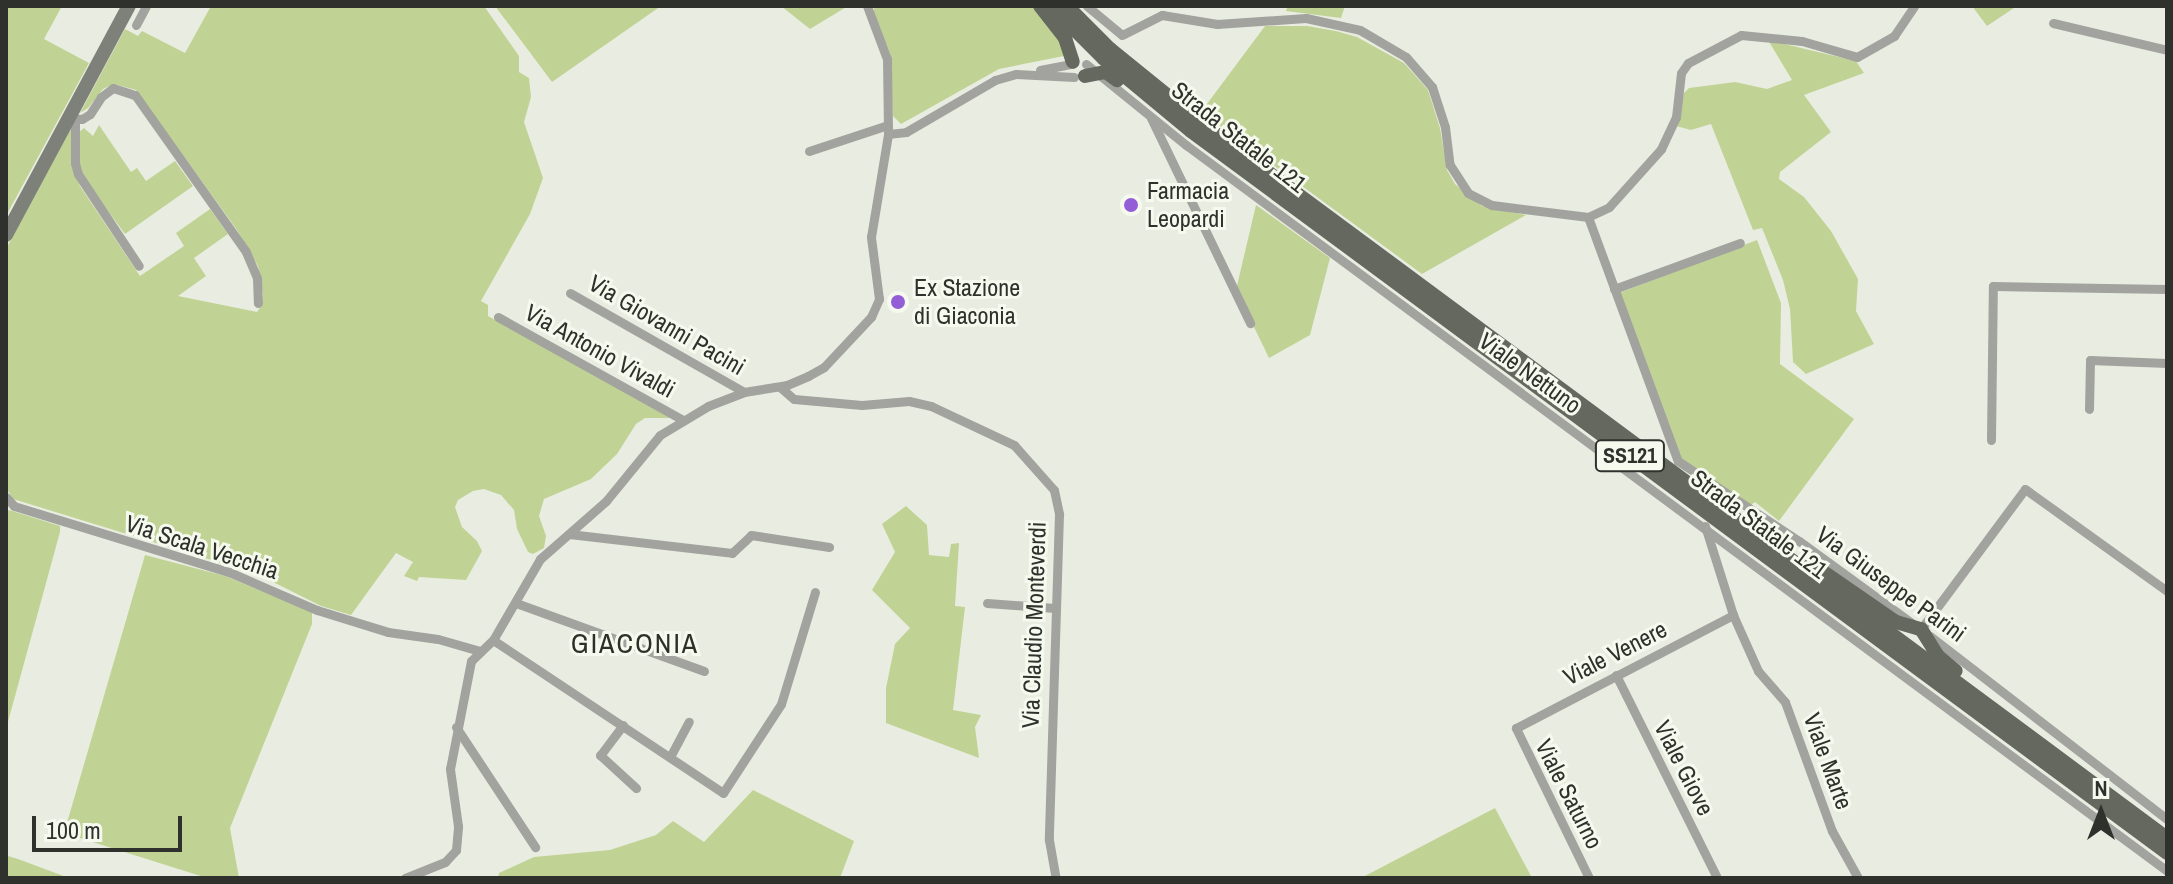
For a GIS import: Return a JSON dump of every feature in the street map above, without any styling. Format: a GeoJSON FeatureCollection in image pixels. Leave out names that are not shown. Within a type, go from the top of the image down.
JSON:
{"type":"FeatureCollection","features":[{"type":"Feature","properties":{"kind":"main road"},"geometry":{"type":"LineString","coordinates":[[1040,6],[1065,38],[1083,71],[1106,72],[1155,112],[1191,131]]}},
{"type":"Feature","properties":{"kind":"main road","name":"SS121"},"geometry":{"type":"LineString","coordinates":[[1051,6],[1102,50]]}},
{"type":"Feature","properties":{"kind":"main road","name":"SS121"},"geometry":{"type":"LineString","coordinates":[[1067,6],[1102,50]]}},
{"type":"Feature","properties":{"kind":"main road","name":"Strada Statale 121"},"geometry":{"type":"LineString","coordinates":[[1102,50],[1191,131],[2167,853]]}},
{"type":"Feature","properties":{"kind":"main road","name":"Strada Statale 121"},"geometry":{"type":"LineString","coordinates":[[1102,50],[2167,838]]}},
{"type":"Feature","properties":{"kind":"main road"},"geometry":{"type":"LineString","coordinates":[[1768,543],[1798,554],[1896,622],[1921,629],[1938,656],[1986,695],[2005,718]]}},
{"type":"Feature","properties":{"kind":"street"},"geometry":{"type":"LineString","coordinates":[[6,235],[72,119],[129,6]]}},
{"type":"Feature","properties":{"kind":"street"},"geometry":{"type":"LineString","coordinates":[[136,25],[146,6]]}},
{"type":"Feature","properties":{"kind":"street"},"geometry":{"type":"LineString","coordinates":[[405,878],[436,867],[456,850],[458,826],[449,779],[456,727],[471,661],[493,640],[540,559],[606,501],[660,435],[683,420],[744,392],[780,387],[824,367],[871,317],[878,302],[871,237],[888,130],[887,59],[867,6]]}},
{"type":"Feature","properties":{"kind":"street"},"geometry":{"type":"LineString","coordinates":[[1087,6],[1122,35],[1162,11],[1217,24],[1306,18],[1360,30],[1406,57],[1432,87],[1445,127],[1450,165],[1468,193],[1492,205],[1588,217],[1609,207],[1661,149],[1676,117],[1678,85],[1688,63],[1741,35],[1802,41],[1857,57],[1894,36],[1914,6]]}},
{"type":"Feature","properties":{"kind":"street"},"geometry":{"type":"LineString","coordinates":[[2053,23],[2167,50]]}},
{"type":"Feature","properties":{"kind":"street"},"geometry":{"type":"LineString","coordinates":[[809,151],[888,130],[906,132],[995,80],[1016,74],[1083,71]]}},
{"type":"Feature","properties":{"kind":"street","name":"Viale Nettuno"},"geometry":{"type":"LineString","coordinates":[[1083,71],[1705,526],[2167,871]]}},
{"type":"Feature","properties":{"kind":"street"},"geometry":{"type":"LineString","coordinates":[[72,119],[90,114],[101,97],[113,88],[135,95],[246,252],[257,278],[258,303]]}},
{"type":"Feature","properties":{"kind":"street"},"geometry":{"type":"LineString","coordinates":[[1151,118],[1250,323]]}},
{"type":"Feature","properties":{"kind":"street"},"geometry":{"type":"LineString","coordinates":[[72,119],[78,174],[139,266]]}},
{"type":"Feature","properties":{"kind":"street","name":"Via Giuseppe Parini"},"geometry":{"type":"LineString","coordinates":[[1588,217],[1678,461],[1799,541],[1921,629],[2167,819]]}},
{"type":"Feature","properties":{"kind":"street"},"geometry":{"type":"LineString","coordinates":[[1614,289],[1740,243]]}},
{"type":"Feature","properties":{"kind":"street"},"geometry":{"type":"LineString","coordinates":[[1991,440],[1993,286],[2167,289]]}},
{"type":"Feature","properties":{"kind":"street","name":"Via Giovanni Pacini"},"geometry":{"type":"LineString","coordinates":[[570,293],[744,392]]}},
{"type":"Feature","properties":{"kind":"street","name":"Via Antonio Vivaldi"},"geometry":{"type":"LineString","coordinates":[[498,317],[683,420]]}},
{"type":"Feature","properties":{"kind":"street"},"geometry":{"type":"LineString","coordinates":[[2089,409],[2090,360],[2167,363]]}},
{"type":"Feature","properties":{"kind":"street","name":"Via Claudio Monteverdi"},"geometry":{"type":"LineString","coordinates":[[780,387],[794,399],[862,405],[918,403],[1023,451],[1054,490],[1057,501],[1049,840],[1056,878]]}},
{"type":"Feature","properties":{"kind":"street"},"geometry":{"type":"LineString","coordinates":[[1921,629],[2025,489],[2167,591]]}},
{"type":"Feature","properties":{"kind":"street","name":"Via Scala Vecchia"},"geometry":{"type":"LineString","coordinates":[[7,501],[43,516],[229,572],[317,610],[388,632],[438,639],[480,651]]}},
{"type":"Feature","properties":{"kind":"street","name":"Viale Marte"},"geometry":{"type":"LineString","coordinates":[[1705,526],[1733,615],[1758,671],[1785,702],[1832,831],[1858,878]]}},
{"type":"Feature","properties":{"kind":"street"},"geometry":{"type":"LineString","coordinates":[[569,534],[732,553],[751,535],[829,547]]}},
{"type":"Feature","properties":{"kind":"street"},"geometry":{"type":"LineString","coordinates":[[493,640],[723,793],[781,704],[815,592]]}},
{"type":"Feature","properties":{"kind":"street"},"geometry":{"type":"LineString","coordinates":[[516,603],[704,671]]}},
{"type":"Feature","properties":{"kind":"street"},"geometry":{"type":"LineString","coordinates":[[987,603],[1055,608]]}},
{"type":"Feature","properties":{"kind":"street","name":"Viale Venere"},"geometry":{"type":"LineString","coordinates":[[1516,728],[1733,615]]}},
{"type":"Feature","properties":{"kind":"street","name":"Viale Giove"},"geometry":{"type":"LineString","coordinates":[[1616,675],[1717,878]]}},
{"type":"Feature","properties":{"kind":"street"},"geometry":{"type":"LineString","coordinates":[[670,757],[689,722]]}},
{"type":"Feature","properties":{"kind":"street"},"geometry":{"type":"LineString","coordinates":[[623,725],[600,755],[636,788]]}},
{"type":"Feature","properties":{"kind":"street"},"geometry":{"type":"LineString","coordinates":[[456,727],[535,847]]}},
{"type":"Feature","properties":{"kind":"street","name":"Viale Saturno"},"geometry":{"type":"LineString","coordinates":[[1516,728],[1589,878]]}},
{"type":"Feature","properties":{"kind":"green space"},"geometry":{"type":"Polygon","coordinates":[[[6,6],[62,6],[44,39],[89,63],[6,216],[6,6]]]}},
{"type":"Feature","properties":{"kind":"green space"},"geometry":{"type":"Polygon","coordinates":[[[211,6],[484,6],[519,56],[519,72],[529,78],[531,97],[524,122],[543,178],[530,214],[481,301],[488,305],[488,316],[673,418],[645,418],[636,424],[617,454],[591,479],[544,499],[539,516],[546,536],[544,548],[533,554],[528,552],[517,529],[514,510],[501,495],[484,489],[473,491],[458,500],[455,507],[462,527],[477,541],[482,551],[466,580],[419,577],[417,581],[404,576],[413,562],[396,553],[351,615],[321,606],[257,574],[13,499],[6,488],[6,249],[71,127],[72,165],[80,186],[140,276],[184,246],[176,233],[210,209],[228,234],[194,258],[206,276],[178,296],[257,312],[261,306],[263,295],[258,266],[237,230],[136,90],[114,84],[103,89],[80,113],[125,29],[138,36],[142,31],[185,53],[211,6]]]}},
{"type":"Feature","properties":{"kind":"green space"},"geometry":{"type":"Polygon","coordinates":[[[495,6],[661,6],[552,82],[495,6]]]}},
{"type":"Feature","properties":{"kind":"green space"},"geometry":{"type":"Polygon","coordinates":[[[781,6],[848,6],[810,29],[781,6]]]}},
{"type":"Feature","properties":{"kind":"green space"},"geometry":{"type":"Polygon","coordinates":[[[874,6],[1036,6],[1058,32],[1064,56],[999,69],[901,124],[893,116],[890,53],[874,15],[874,6]]]}},
{"type":"Feature","properties":{"kind":"green space"},"geometry":{"type":"Polygon","coordinates":[[[1288,6],[1345,6],[1341,18],[1286,11],[1288,6]]]}},
{"type":"Feature","properties":{"kind":"green space"},"geometry":{"type":"Polygon","coordinates":[[[1972,6],[2017,6],[1987,26],[1972,6]]]}},
{"type":"Feature","properties":{"kind":"green space"},"geometry":{"type":"Polygon","coordinates":[[[1265,26],[1307,26],[1336,31],[1357,37],[1404,63],[1428,90],[1440,128],[1447,170],[1455,184],[1482,206],[1526,215],[1422,274],[1201,112],[1265,26]]]}},
{"type":"Feature","properties":{"kind":"green space"},"geometry":{"type":"Polygon","coordinates":[[[1768,40],[1856,61],[1864,73],[1804,95],[1831,132],[1780,172],[1779,179],[1804,197],[1831,231],[1858,279],[1856,311],[1874,344],[1806,374],[1793,362],[1790,309],[1783,280],[1762,228],[1753,230],[1711,124],[1691,130],[1676,126],[1684,93],[1689,88],[1735,82],[1767,89],[1792,80],[1768,40]]]}},
{"type":"Feature","properties":{"kind":"green space"},"geometry":{"type":"Polygon","coordinates":[[[99,125],[131,172],[137,168],[146,181],[175,161],[193,186],[125,234],[85,180],[79,165],[79,132],[84,128],[93,136],[99,125]]]}},
{"type":"Feature","properties":{"kind":"green space"},"geometry":{"type":"Polygon","coordinates":[[[1256,205],[1330,258],[1310,335],[1269,358],[1236,290],[1256,205]]]}},
{"type":"Feature","properties":{"kind":"green space"},"geometry":{"type":"Polygon","coordinates":[[[1757,240],[1781,303],[1780,364],[1854,419],[1779,521],[1755,502],[1751,505],[1682,460],[1619,293],[1757,240]]]}},
{"type":"Feature","properties":{"kind":"green space"},"geometry":{"type":"Polygon","coordinates":[[[906,506],[927,525],[929,555],[949,557],[951,544],[959,543],[955,606],[965,607],[953,710],[981,715],[975,727],[979,758],[886,723],[886,688],[895,644],[910,628],[872,590],[895,552],[882,524],[906,506]]]}},
{"type":"Feature","properties":{"kind":"green space"},"geometry":{"type":"Polygon","coordinates":[[[9,510],[60,526],[60,532],[6,729],[6,513],[9,510]]]}},
{"type":"Feature","properties":{"kind":"green space"},"geometry":{"type":"Polygon","coordinates":[[[145,555],[225,576],[312,612],[312,624],[230,828],[239,878],[207,878],[64,833],[145,555]]]}},
{"type":"Feature","properties":{"kind":"green space"},"geometry":{"type":"Polygon","coordinates":[[[753,790],[854,841],[840,878],[498,878],[499,873],[534,857],[610,850],[656,835],[673,821],[704,842],[753,790]]]}},
{"type":"Feature","properties":{"kind":"green space"},"geometry":{"type":"Polygon","coordinates":[[[1495,808],[1532,878],[1361,878],[1495,808]]]}},
{"type":"Feature","properties":{"kind":"green space"},"geometry":{"type":"Polygon","coordinates":[[[8,856],[18,859],[69,878],[6,878],[8,856]]]}},
{"type":"Feature","properties":{"kind":"place","name":"Farmacia Leopardi"},"geometry":{"type":"Point","coordinates":[1131,205]}},
{"type":"Feature","properties":{"kind":"place","name":"Ex Stazione di Giaconia"},"geometry":{"type":"Point","coordinates":[898,302]}},
{"type":"Feature","properties":{"kind":"district","name":"GIACONIA"},"geometry":{"type":"Point","coordinates":[635,643]}}]}
